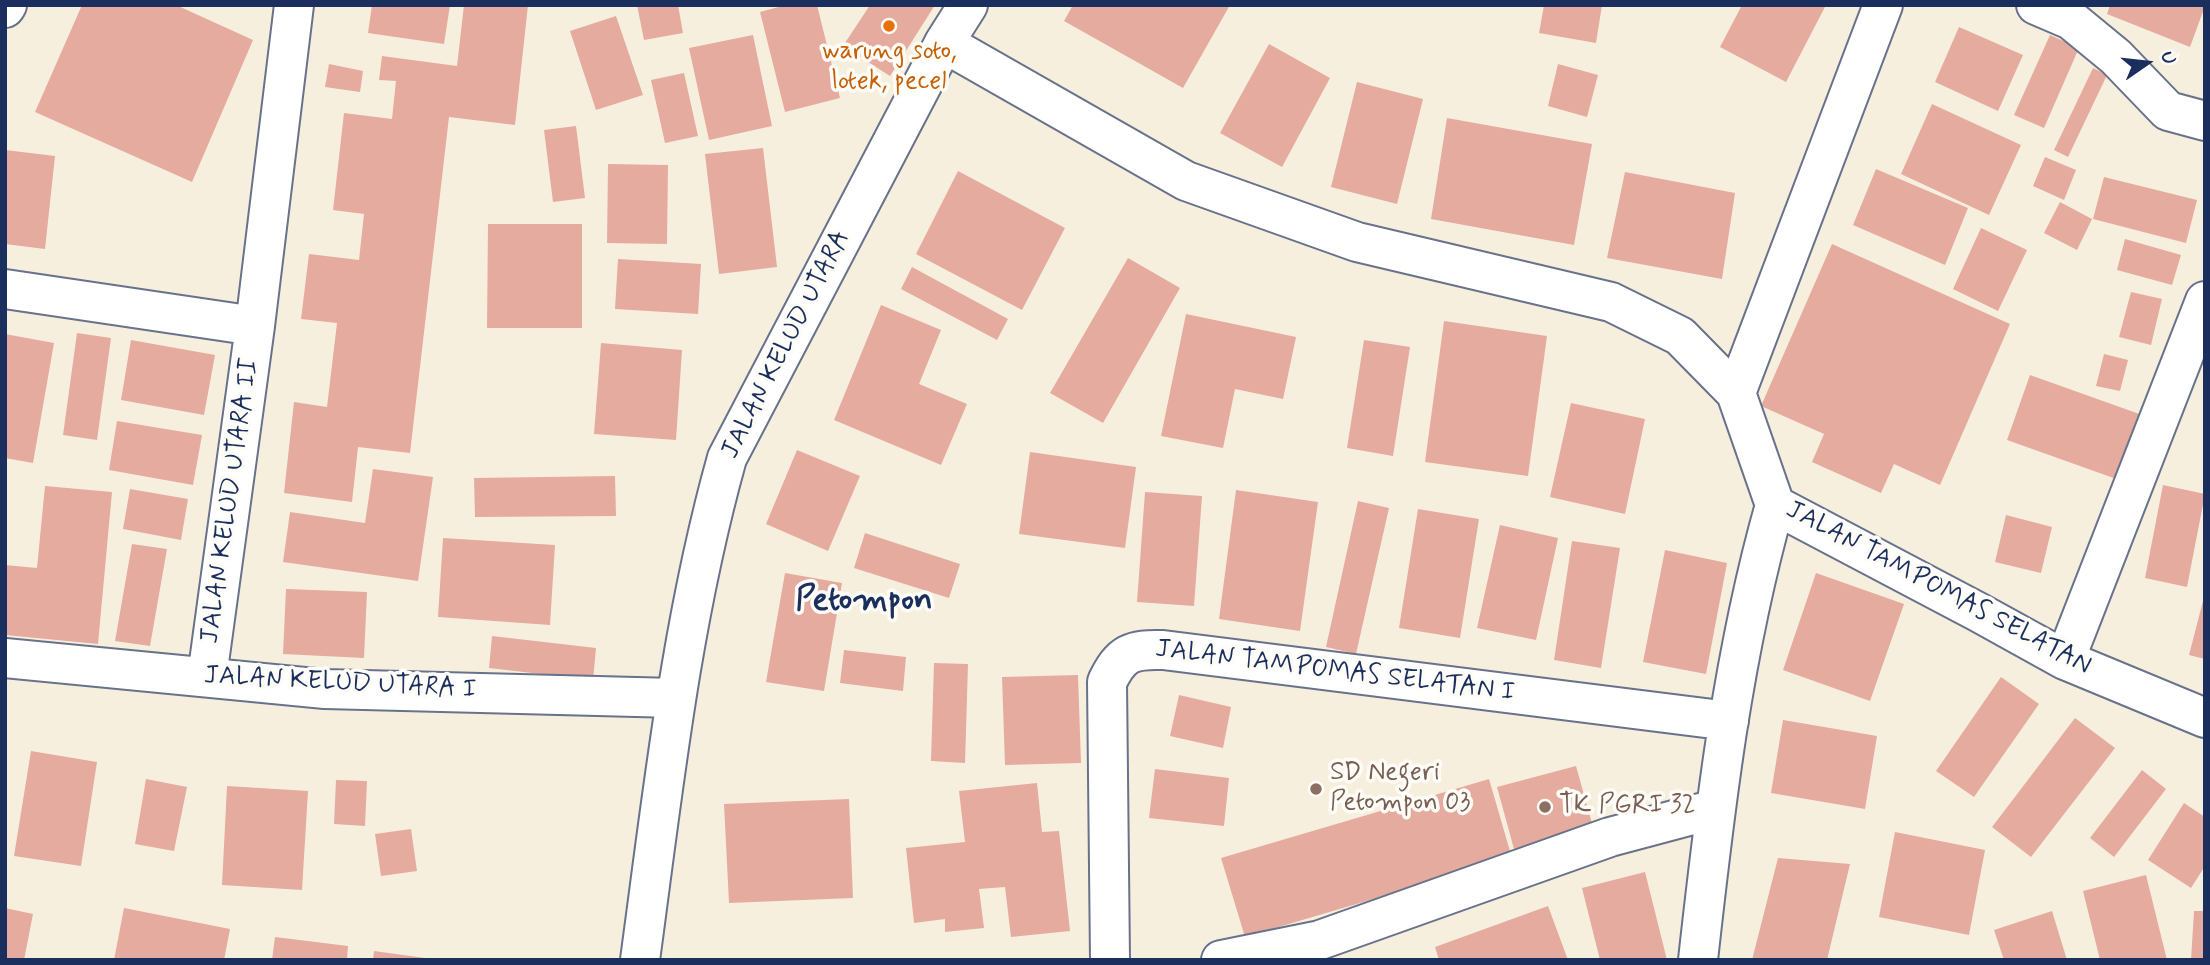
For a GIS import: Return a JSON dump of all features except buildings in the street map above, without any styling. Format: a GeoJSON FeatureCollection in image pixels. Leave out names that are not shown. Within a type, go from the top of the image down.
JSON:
{"type":"FeatureCollection","features":[{"type":"Feature","properties":{"kind":"street","name":"JALAN KELUD UTARA II"},"geometry":{"type":"LineString","coordinates":[[207,677],[255,326],[294,5]]}},
{"type":"Feature","properties":{"kind":"street","name":"JALAN KELUD UTARA"},"geometry":{"type":"LineString","coordinates":[[640,960],[675,698],[708,523],[727,458],[944,43],[968,5]]}},
{"type":"Feature","properties":{"kind":"street"},"geometry":{"type":"LineString","coordinates":[[1736,393],[1883,5]]}},
{"type":"Feature","properties":{"kind":"street"},"geometry":{"type":"LineString","coordinates":[[2036,5],[2071,20],[2116,57],[2168,111],[2205,121]]}},
{"type":"Feature","properties":{"kind":"street","name":"JALAN TAMPOMAS SELATAN"},"geometry":{"type":"LineString","coordinates":[[944,43],[1186,181],[1357,242],[1611,302],[1680,336],[1736,393],[1775,505],[2065,660],[2205,718]]}},
{"type":"Feature","properties":{"kind":"street","name":"JALAN KELUD UTARA II"},"geometry":{"type":"LineString","coordinates":[[5,289],[255,326]]}},
{"type":"Feature","properties":{"kind":"street"},"geometry":{"type":"LineString","coordinates":[[2065,660],[2194,355],[2205,300]]}},
{"type":"Feature","properties":{"kind":"street"},"geometry":{"type":"LineString","coordinates":[[1698,960],[1715,809],[1729,721],[1756,573],[1775,505]]}},
{"type":"Feature","properties":{"kind":"street","name":"JALAN TAMPOMAS SELATAN I"},"geometry":{"type":"LineString","coordinates":[[1110,960],[1107,682],[1115,666],[1125,655],[1142,649],[1163,650],[1729,721]]}},
{"type":"Feature","properties":{"kind":"street","name":"JALAN KELUD UTARA I"},"geometry":{"type":"LineString","coordinates":[[5,658],[325,689],[675,698]]}},
{"type":"Feature","properties":{"kind":"street"},"geometry":{"type":"LineString","coordinates":[[1221,960],[1320,940],[1610,837],[1715,809]]}},
{"type":"Feature","properties":{"kind":"place","name":"warung soto, lotek, pecel"},"geometry":{"type":"Point","coordinates":[889,26]}},
{"type":"Feature","properties":{"kind":"place","name":"SD Negeri Petompon 03"},"geometry":{"type":"Point","coordinates":[1316,789]}},
{"type":"Feature","properties":{"kind":"place","name":"TK PGRI 32"},"geometry":{"type":"Point","coordinates":[1545,807]}},
{"type":"Feature","properties":{"kind":"district","name":"Petompon"},"geometry":{"type":"Point","coordinates":[864,602]}}]}
